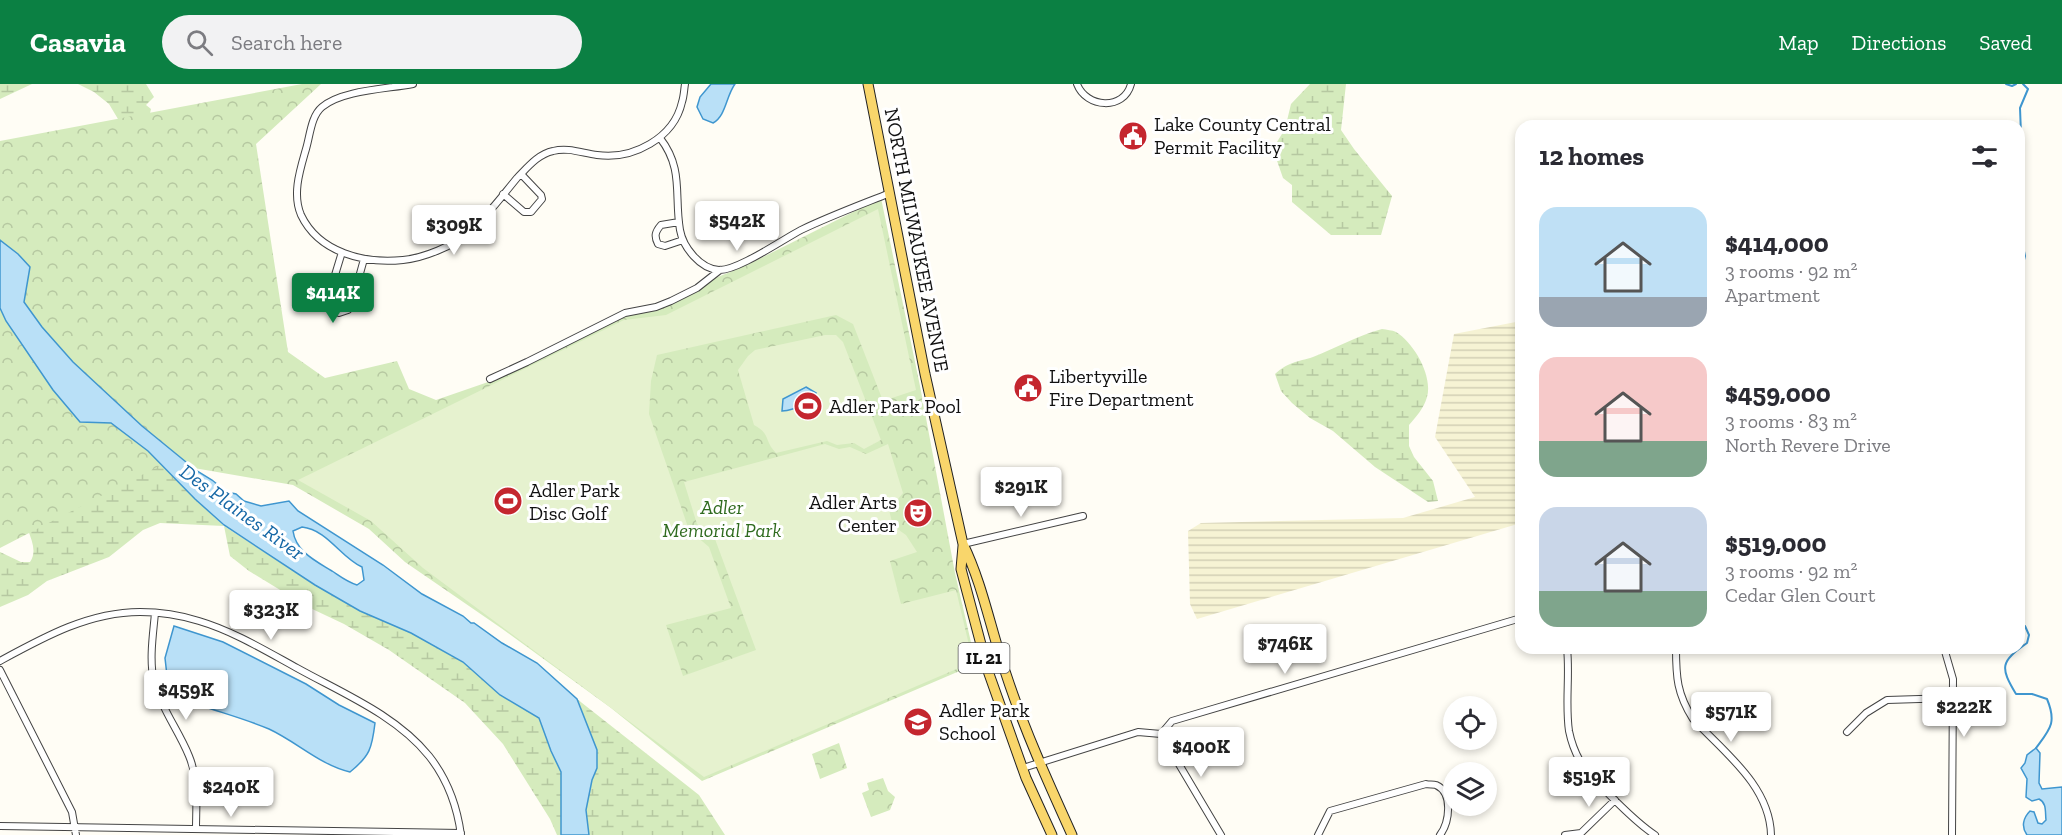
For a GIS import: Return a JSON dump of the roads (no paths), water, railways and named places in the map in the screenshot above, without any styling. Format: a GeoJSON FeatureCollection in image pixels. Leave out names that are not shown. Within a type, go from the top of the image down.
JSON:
{"type":"FeatureCollection","features":[{"type":"Feature","properties":{"kind":"main road","name":"NORTH MILWAUKEE AVENUE"},"geometry":{"type":"LineString","coordinates":[[868,84],[925,376],[963,544],[974,565],[1006,674],[1039,762],[1072,835]]}},
{"type":"Feature","properties":{"kind":"main road","name":"NORTH MILWAUKEE AVENUE"},"geometry":{"type":"LineString","coordinates":[[963,544],[961,569],[979,643],[1023,768],[1052,835]]}},
{"type":"Feature","properties":{"kind":"street"},"geometry":{"type":"LineString","coordinates":[[413,84],[342,96],[330,101],[320,109],[315,119],[297,182],[301,215],[322,241],[342,252],[364,259],[402,261],[438,250],[468,233],[537,159],[553,151],[577,150],[598,155],[634,152],[660,138],[673,122],[682,104],[685,84]]}},
{"type":"Feature","properties":{"kind":"street"},"geometry":{"type":"LineString","coordinates":[[1077,84],[1087,98],[1096,103],[1107,104],[1116,102],[1124,96],[1131,84]]}},
{"type":"Feature","properties":{"kind":"street"},"geometry":{"type":"LineString","coordinates":[[660,138],[675,164],[679,222],[683,240],[699,262],[713,269],[727,269],[835,214],[890,193]]}},
{"type":"Feature","properties":{"kind":"street"},"geometry":{"type":"LineString","coordinates":[[503,194],[524,212],[531,212],[537,207],[542,199],[541,195],[521,174]]}},
{"type":"Feature","properties":{"kind":"street"},"geometry":{"type":"LineString","coordinates":[[679,222],[661,225],[656,231],[655,238],[658,244],[665,246],[683,240]]}},
{"type":"Feature","properties":{"kind":"street"},"geometry":{"type":"LineString","coordinates":[[342,252],[328,298],[330,308],[339,313],[348,310],[351,306],[364,259]]}},
{"type":"Feature","properties":{"kind":"street"},"geometry":{"type":"LineString","coordinates":[[490,379],[624,313],[656,307],[671,301],[696,288],[720,270]]}},
{"type":"Feature","properties":{"kind":"street"},"geometry":{"type":"LineString","coordinates":[[963,544],[1083,516]]}},
{"type":"Feature","properties":{"kind":"street"},"geometry":{"type":"LineString","coordinates":[[155,613],[152,663],[154,682],[192,764],[196,787],[196,829]]}},
{"type":"Feature","properties":{"kind":"street"},"geometry":{"type":"LineString","coordinates":[[0,661],[72,625],[117,614],[155,613],[180,616],[215,626],[358,701],[401,729],[428,755],[444,777],[455,802],[461,834],[0,826]]}},
{"type":"Feature","properties":{"kind":"street"},"geometry":{"type":"LineString","coordinates":[[1161,734],[1172,721],[1515,620]]}},
{"type":"Feature","properties":{"kind":"street"},"geometry":{"type":"LineString","coordinates":[[1567,654],[1568,723],[1572,742],[1581,761],[1615,800],[1655,835]]}},
{"type":"Feature","properties":{"kind":"street"},"geometry":{"type":"LineString","coordinates":[[1676,654],[1679,692],[1686,708],[1693,719],[1760,792],[1768,811],[1771,835]]}},
{"type":"Feature","properties":{"kind":"street"},"geometry":{"type":"LineString","coordinates":[[1946,654],[1953,680],[1952,835]]}},
{"type":"Feature","properties":{"kind":"street"},"geometry":{"type":"LineString","coordinates":[[0,670],[72,812],[76,835]]}},
{"type":"Feature","properties":{"kind":"street"},"geometry":{"type":"LineString","coordinates":[[1846,732],[1866,713],[1887,700],[1952,698]]}},
{"type":"Feature","properties":{"kind":"street"},"geometry":{"type":"LineString","coordinates":[[1023,768],[1138,732],[1161,734]]}},
{"type":"Feature","properties":{"kind":"street"},"geometry":{"type":"LineString","coordinates":[[1161,734],[1221,835]]}},
{"type":"Feature","properties":{"kind":"street"},"geometry":{"type":"LineString","coordinates":[[1318,835],[1330,811],[1426,784],[1437,785],[1448,802],[1448,819],[1440,835]]}},
{"type":"Feature","properties":{"kind":"street"},"geometry":{"type":"LineString","coordinates":[[1565,835],[1581,834],[1615,800]]}},
{"type":"Feature","properties":{"kind":"water"},"geometry":{"type":"Polygon","coordinates":[[[711,84],[735,84],[721,116],[713,123],[703,119],[697,107],[700,97],[711,84]]]}},
{"type":"Feature","properties":{"kind":"water","name":"Des Plaines River"},"geometry":{"type":"Polygon","coordinates":[[[0,240],[30,267],[24,302],[42,327],[73,362],[142,426],[197,471],[244,501],[261,506],[289,501],[298,511],[383,565],[422,594],[463,616],[502,643],[537,663],[577,699],[597,750],[597,768],[586,810],[589,835],[561,835],[561,772],[539,718],[500,695],[463,662],[411,633],[360,611],[315,585],[224,525],[148,451],[111,423],[80,422],[53,390],[6,321],[0,308],[0,240]],[[302,527],[293,531],[302,550],[350,582],[357,585],[364,580],[362,567],[354,563],[327,538],[302,527]]]}},
{"type":"Feature","properties":{"kind":"water","name":"Adler Park Pool"},"geometry":{"type":"Polygon","coordinates":[[[806,387],[816,393],[801,406],[782,411],[783,399],[806,387]]]}},
{"type":"Feature","properties":{"kind":"water"},"geometry":{"type":"Polygon","coordinates":[[[174,626],[223,642],[306,684],[339,705],[375,723],[373,739],[366,756],[350,772],[339,769],[269,729],[169,693],[165,658],[174,626]]]}},
{"type":"Feature","properties":{"kind":"water"},"geometry":{"type":"Polygon","coordinates":[[[2036,748],[2040,753],[2039,783],[2042,789],[2062,787],[2062,835],[2027,835],[2023,826],[2030,811],[2034,812],[2038,823],[2042,824],[2046,820],[2042,801],[2039,799],[2032,801],[2026,797],[2027,779],[2021,768],[2027,755],[2036,748]]]}},
{"type":"Feature","properties":{"kind":"waterway"},"geometry":{"type":"LineString","coordinates":[[2006,84],[2012,86],[2016,84]]}},
{"type":"Feature","properties":{"kind":"waterway"},"geometry":{"type":"LineString","coordinates":[[2020,120],[2020,108],[2028,89],[2023,84]]}},
{"type":"Feature","properties":{"kind":"waterway"},"geometry":{"type":"LineString","coordinates":[[2025,626],[2029,635],[2025,645]]}},
{"type":"Feature","properties":{"kind":"waterway"},"geometry":{"type":"LineString","coordinates":[[2013,654],[2007,660],[2005,671],[2016,694],[2032,694],[2047,699],[2050,707],[2051,725],[2036,748]]}},
{"type":"Feature","properties":{"kind":"place","name":"Lake County Central Permit Facility"},"geometry":{"type":"Point","coordinates":[1133,136]}},
{"type":"Feature","properties":{"kind":"place","name":"Libertyville Fire Department"},"geometry":{"type":"Point","coordinates":[1028,388]}},
{"type":"Feature","properties":{"kind":"place","name":"Adler Park Pool"},"geometry":{"type":"Point","coordinates":[808,406]}},
{"type":"Feature","properties":{"kind":"place","name":"Adler Park Disc Golf"},"geometry":{"type":"Point","coordinates":[508,501]}},
{"type":"Feature","properties":{"kind":"place","name":"Adler Arts Center"},"geometry":{"type":"Point","coordinates":[918,513]}},
{"type":"Feature","properties":{"kind":"place","name":"Adler Park School"},"geometry":{"type":"Point","coordinates":[918,722]}},
{"type":"Feature","properties":{"kind":"park label","name":"Adler Memorial Park"},"geometry":{"type":"Point","coordinates":[722,518]}}]}
